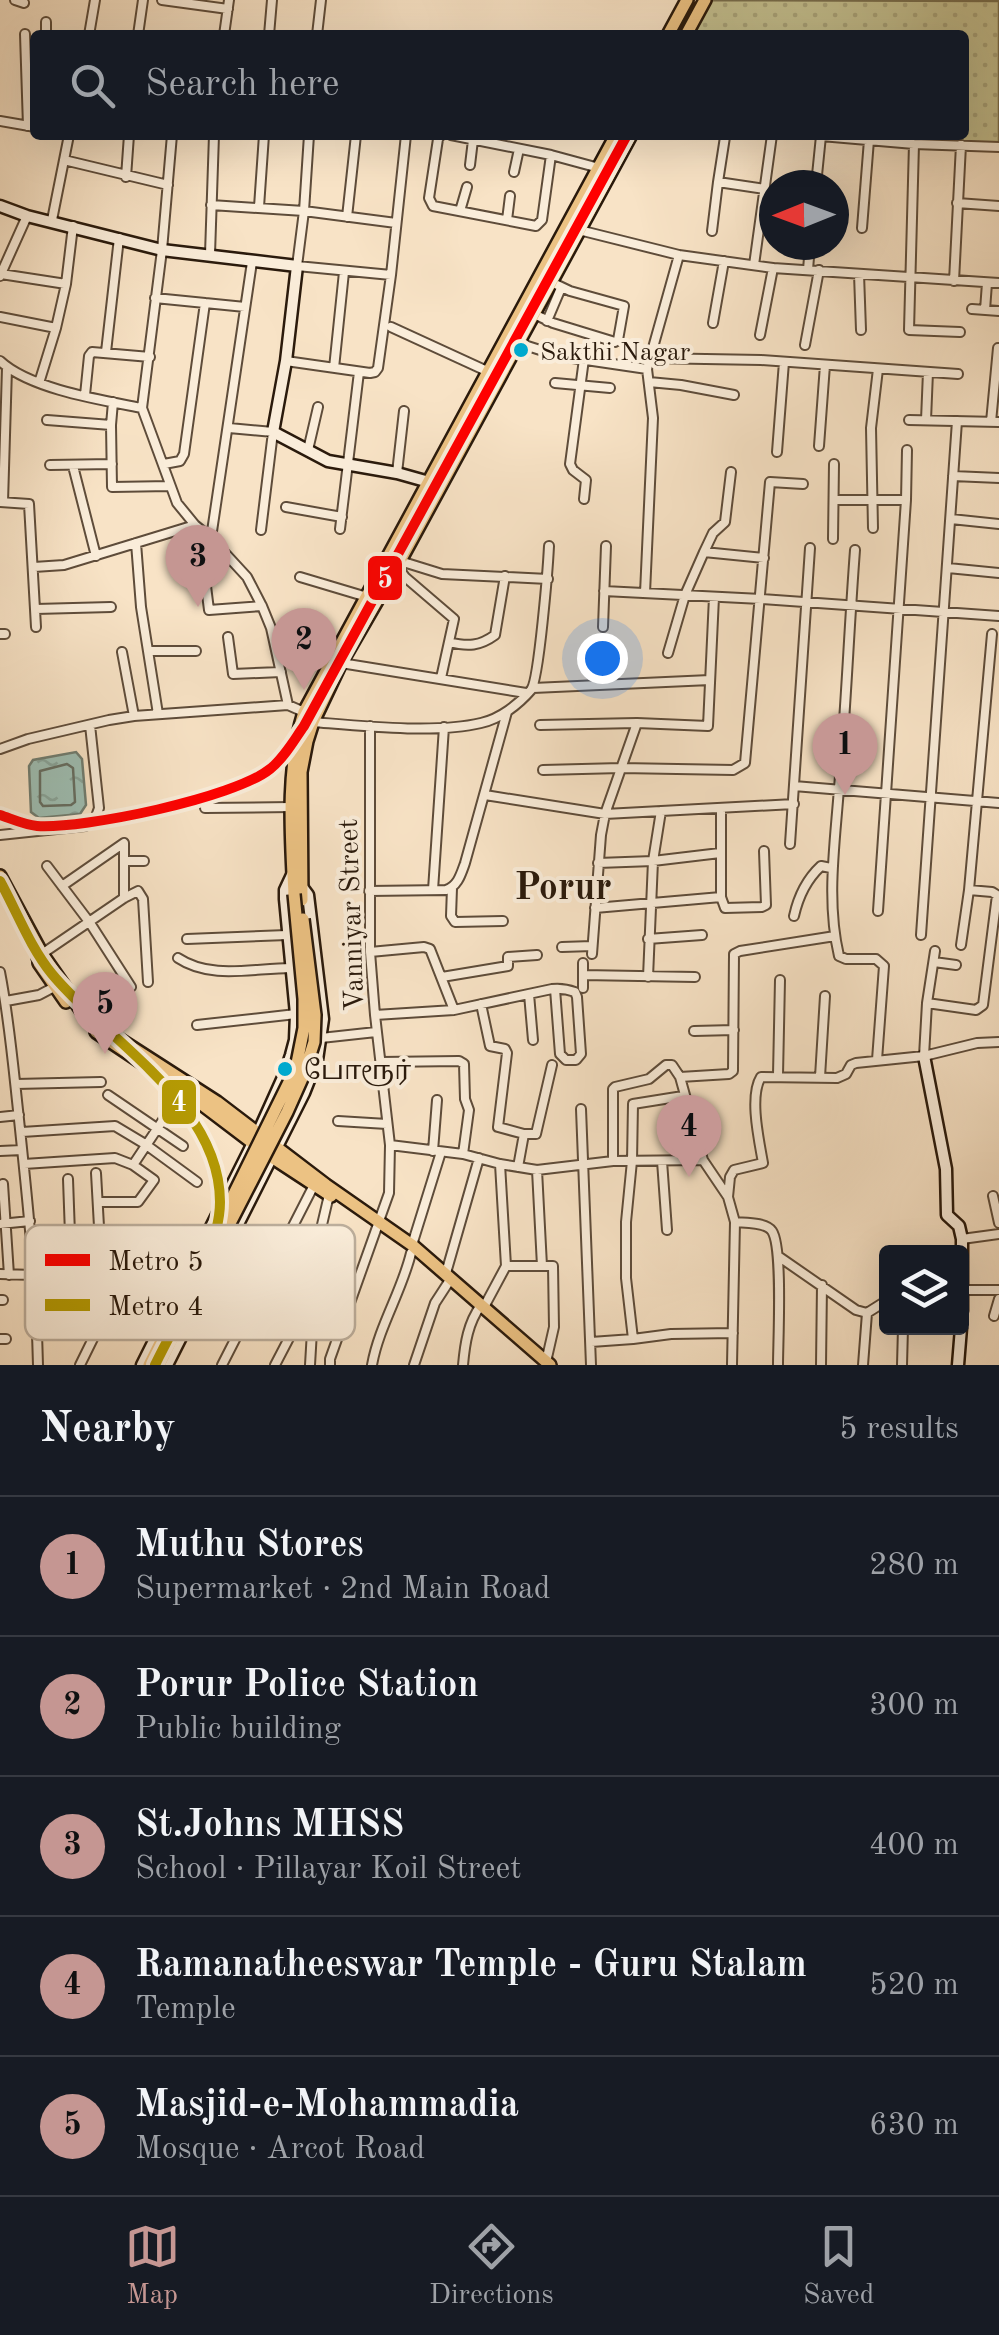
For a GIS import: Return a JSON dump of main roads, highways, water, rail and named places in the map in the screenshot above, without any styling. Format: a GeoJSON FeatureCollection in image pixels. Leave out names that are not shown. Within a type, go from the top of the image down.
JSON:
{"type":"FeatureCollection","features":[{"type":"Feature","properties":{"kind":"main road"},"geometry":{"type":"LineString","coordinates":[[671,30],[686,0]]}},
{"type":"Feature","properties":{"kind":"main road"},"geometry":{"type":"LineString","coordinates":[[689,30],[705,0]]}},
{"type":"Feature","properties":{"kind":"main road"},"geometry":{"type":"LineString","coordinates":[[460,436],[613,140]]}},
{"type":"Feature","properties":{"kind":"main road"},"geometry":{"type":"LineString","coordinates":[[230,1225],[287,1112],[314,1042],[315,1015],[300,894],[293,872],[292,773],[296,739],[341,662],[368,597],[429,489],[534,314],[556,285],[579,230],[628,140]]}},
{"type":"Feature","properties":{"kind":"main road"},"geometry":{"type":"LineString","coordinates":[[216,1225],[296,1068],[304,1028],[301,772],[309,717],[359,623],[398,564],[429,489]]}},
{"type":"Feature","properties":{"kind":"main road"},"geometry":{"type":"LineString","coordinates":[[0,876],[39,956]]}},
{"type":"Feature","properties":{"kind":"main road"},"geometry":{"type":"LineString","coordinates":[[0,888],[79,1018],[255,1138]]}},
{"type":"Feature","properties":{"kind":"main road"},"geometry":{"type":"LineString","coordinates":[[58,985],[99,1026],[184,1079],[314,1185],[378,1224]]}},
{"type":"Feature","properties":{"kind":"main road"},"geometry":{"type":"LineString","coordinates":[[273,1152],[412,1249],[545,1364]]}},
{"type":"Feature","properties":{"kind":"main road"},"geometry":{"type":"LineString","coordinates":[[229,1191],[248,1202]]}},
{"type":"Feature","properties":{"kind":"main road"},"geometry":{"type":"LineString","coordinates":[[145,1365],[158,1340]]}},
{"type":"Feature","properties":{"kind":"main road"},"geometry":{"type":"LineString","coordinates":[[159,1365],[172,1340]]}},
{"type":"Feature","properties":{"kind":"water"},"geometry":{"type":"Polygon","coordinates":[[[76,752],[82,759],[86,805],[80,814],[39,818],[31,812],[29,766],[33,760],[76,752]]]}},
{"type":"Feature","properties":{"kind":"metro line","name":"5"},"geometry":{"type":"LineString","coordinates":[[0,815],[37,826],[59,826],[158,810],[252,780],[280,760],[304,726],[624,140]]}},
{"type":"Feature","properties":{"kind":"metro line","name":"4"},"geometry":{"type":"LineString","coordinates":[[0,881],[44,964],[157,1077],[202,1135],[215,1167],[220,1202],[217,1225]]}},
{"type":"Feature","properties":{"kind":"metro line","name":"4"},"geometry":{"type":"LineString","coordinates":[[155,1365],[168,1340]]}},
{"type":"Feature","properties":{"kind":"place","name":"Sakthi Nagar"},"geometry":{"type":"Point","coordinates":[521,350]}},
{"type":"Feature","properties":{"kind":"place","name":"St.Johns MHSS"},"geometry":{"type":"Point","coordinates":[198,607]}},
{"type":"Feature","properties":{"kind":"place","name":"Porur Police Station"},"geometry":{"type":"Point","coordinates":[304,690]}},
{"type":"Feature","properties":{"kind":"place","name":"Muthu Stores"},"geometry":{"type":"Point","coordinates":[845,795]}},
{"type":"Feature","properties":{"kind":"place","name":"Masjid-e-Mohammadia"},"geometry":{"type":"Point","coordinates":[105,1054]}},
{"type":"Feature","properties":{"kind":"place","name":"போரூர்"},"geometry":{"type":"Point","coordinates":[285,1069]}},
{"type":"Feature","properties":{"kind":"place","name":"Ramanatheeswar Temple - Guru Stalam"},"geometry":{"type":"Point","coordinates":[689,1177]}},
{"type":"Feature","properties":{"kind":"district","name":"Porur"},"geometry":{"type":"Point","coordinates":[563,886]}}]}
